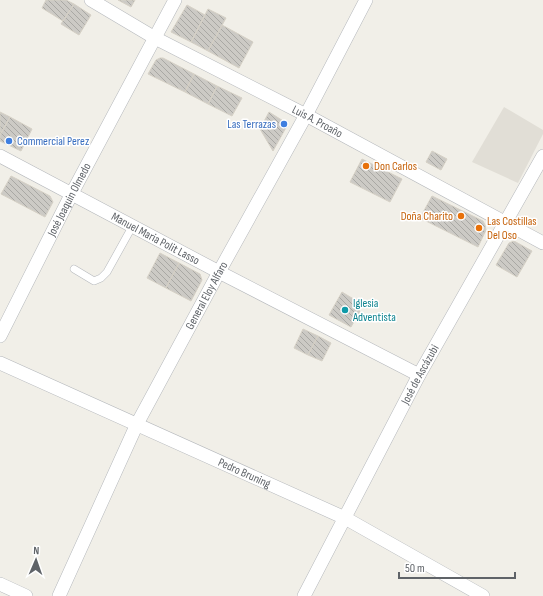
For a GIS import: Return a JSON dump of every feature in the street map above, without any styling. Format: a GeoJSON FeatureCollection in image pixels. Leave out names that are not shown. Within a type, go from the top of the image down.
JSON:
{"type":"FeatureCollection","features":[{"type":"Feature","properties":{"kind":"street","name":"Luis A. Proaño"},"geometry":{"type":"LineString","coordinates":[[91,0],[155,38],[306,115],[543,243]]}},
{"type":"Feature","properties":{"kind":"street","name":"José Joaquin Olmedo"},"geometry":{"type":"LineString","coordinates":[[0,336],[71,195],[175,0]]}},
{"type":"Feature","properties":{"kind":"street","name":"General Eloy Alfaro"},"geometry":{"type":"LineString","coordinates":[[59,596],[137,424],[306,115],[366,0]]}},
{"type":"Feature","properties":{"kind":"street","name":"Manuel Maria Polit Lasso"},"geometry":{"type":"LineString","coordinates":[[0,156],[132,227],[419,374]]}},
{"type":"Feature","properties":{"kind":"street","name":"José de Ascázubi"},"geometry":{"type":"LineString","coordinates":[[304,596],[419,374],[543,156]]}},
{"type":"Feature","properties":{"kind":"street","name":"Pedro Bruning"},"geometry":{"type":"LineString","coordinates":[[0,363],[345,518],[483,596]]}},
{"type":"Feature","properties":{"kind":"street"},"geometry":{"type":"LineString","coordinates":[[0,584],[26,596]]}},
{"type":"Feature","properties":{"kind":"lane"},"geometry":{"type":"LineString","coordinates":[[74,269],[94,280],[101,278],[107,272],[132,227]]}},
{"type":"Feature","properties":{"kind":"shaded area"},"geometry":{"type":"Polygon","coordinates":[[[504,107],[543,130],[543,134],[518,183],[472,162],[504,107]]]}},
{"type":"Feature","properties":{"kind":"building"},"geometry":{"type":"Polygon","coordinates":[[[46,0],[66,0],[74,4],[63,21],[42,8],[46,0]]]}},
{"type":"Feature","properties":{"kind":"building"},"geometry":{"type":"Polygon","coordinates":[[[118,0],[135,0],[131,7],[118,0]]]}},
{"type":"Feature","properties":{"kind":"building"},"geometry":{"type":"Polygon","coordinates":[[[74,4],[91,15],[79,35],[61,24],[74,4]]]}},
{"type":"Feature","properties":{"kind":"building"},"geometry":{"type":"Polygon","coordinates":[[[187,5],[205,15],[191,42],[171,32],[187,5]]]}},
{"type":"Feature","properties":{"kind":"building"},"geometry":{"type":"Polygon","coordinates":[[[208,9],[226,18],[208,51],[191,42],[208,9]]]}},
{"type":"Feature","properties":{"kind":"building"},"geometry":{"type":"Polygon","coordinates":[[[222,25],[253,42],[239,68],[208,51],[222,25]]]}},
{"type":"Feature","properties":{"kind":"building"},"geometry":{"type":"Polygon","coordinates":[[[163,58],[194,74],[185,92],[148,74],[156,60],[163,58]]]}},
{"type":"Feature","properties":{"kind":"building"},"geometry":{"type":"Polygon","coordinates":[[[194,74],[217,86],[208,104],[185,92],[194,74]]]}},
{"type":"Feature","properties":{"kind":"building"},"geometry":{"type":"Polygon","coordinates":[[[217,86],[242,98],[232,116],[208,104],[217,86]]]}},
{"type":"Feature","properties":{"kind":"building"},"geometry":{"type":"Polygon","coordinates":[[[0,112],[10,117],[0,135],[0,112]]]}},
{"type":"Feature","properties":{"kind":"building"},"geometry":{"type":"Polygon","coordinates":[[[269,112],[288,124],[273,151],[260,129],[269,112]]]}},
{"type":"Feature","properties":{"kind":"building"},"geometry":{"type":"Polygon","coordinates":[[[10,117],[32,129],[21,151],[0,141],[0,135],[10,117]]]}},
{"type":"Feature","properties":{"kind":"building"},"geometry":{"type":"Polygon","coordinates":[[[432,151],[447,159],[441,170],[426,162],[432,151]]]}},
{"type":"Feature","properties":{"kind":"building"},"geometry":{"type":"Polygon","coordinates":[[[362,159],[402,179],[390,202],[350,182],[362,159]]]}},
{"type":"Feature","properties":{"kind":"building"},"geometry":{"type":"Polygon","coordinates":[[[11,176],[50,196],[53,202],[45,217],[1,194],[11,176]]]}},
{"type":"Feature","properties":{"kind":"building"},"geometry":{"type":"Polygon","coordinates":[[[432,196],[483,221],[486,230],[478,247],[420,218],[432,196]]]}},
{"type":"Feature","properties":{"kind":"building"},"geometry":{"type":"Polygon","coordinates":[[[514,241],[532,251],[517,277],[496,265],[509,243],[514,241]]]}},
{"type":"Feature","properties":{"kind":"building"},"geometry":{"type":"Polygon","coordinates":[[[160,253],[179,263],[166,288],[147,278],[160,253]]]}},
{"type":"Feature","properties":{"kind":"building"},"geometry":{"type":"Polygon","coordinates":[[[179,263],[200,274],[202,280],[191,301],[166,288],[179,263]]]}},
{"type":"Feature","properties":{"kind":"building","name":"Iglesia Adventista"},"geometry":{"type":"Polygon","coordinates":[[[342,292],[360,303],[357,309],[360,311],[351,327],[329,315],[342,292]]]}},
{"type":"Feature","properties":{"kind":"building"},"geometry":{"type":"Polygon","coordinates":[[[303,329],[318,336],[308,355],[294,348],[303,329]]]}},
{"type":"Feature","properties":{"kind":"building"},"geometry":{"type":"Polygon","coordinates":[[[318,336],[331,343],[322,361],[308,355],[318,336]]]}},
{"type":"Feature","properties":{"kind":"place","name":"Las Terrazas"},"geometry":{"type":"Point","coordinates":[284,124]}},
{"type":"Feature","properties":{"kind":"place","name":"Commercial Perez"},"geometry":{"type":"Point","coordinates":[9,141]}},
{"type":"Feature","properties":{"kind":"place","name":"Don Carlos"},"geometry":{"type":"Point","coordinates":[366,166]}},
{"type":"Feature","properties":{"kind":"place","name":"Doña Charito"},"geometry":{"type":"Point","coordinates":[461,216]}},
{"type":"Feature","properties":{"kind":"place","name":"Las Costillas Del Oso"},"geometry":{"type":"Point","coordinates":[479,228]}},
{"type":"Feature","properties":{"kind":"place","name":"Iglesia Adventista"},"geometry":{"type":"Point","coordinates":[345,310]}}]}
